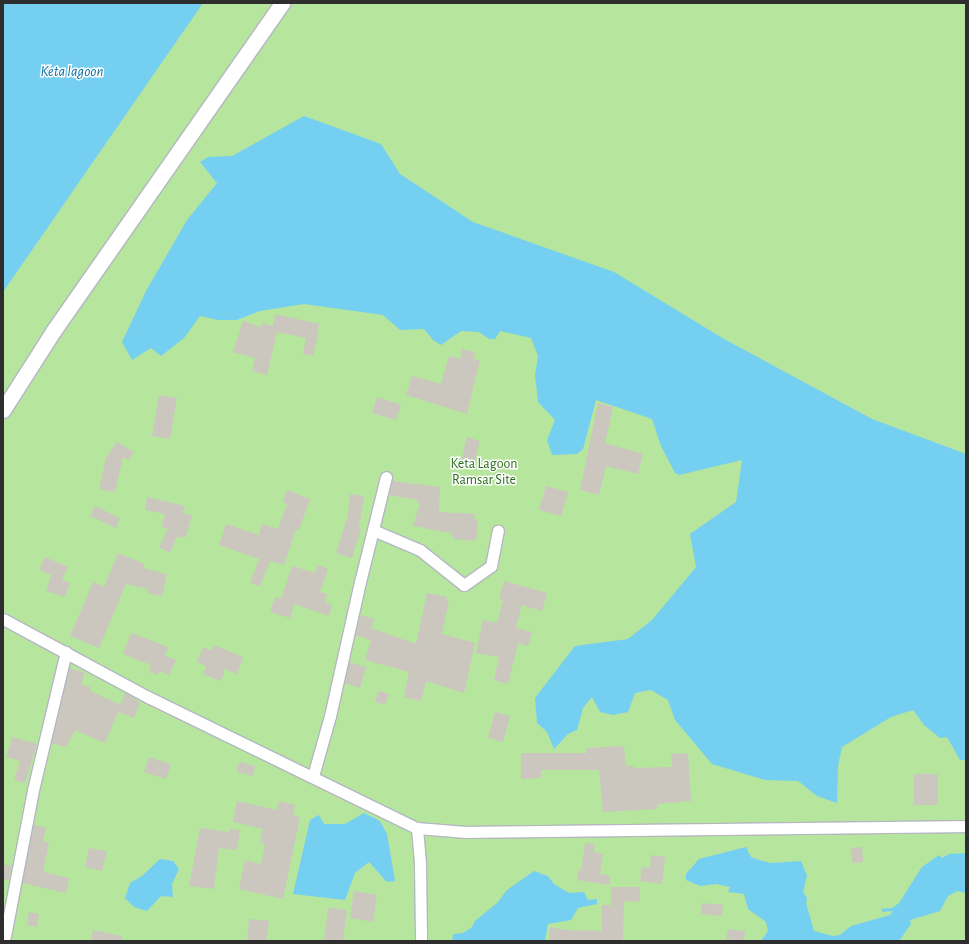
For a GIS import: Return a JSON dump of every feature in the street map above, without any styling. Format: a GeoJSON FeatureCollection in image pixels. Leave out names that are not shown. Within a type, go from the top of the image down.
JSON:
{"type":"FeatureCollection","features":[{"type":"Feature","properties":{"kind":"main road"},"geometry":{"type":"LineString","coordinates":[[3,410],[54,330],[282,3]]}},
{"type":"Feature","properties":{"kind":"street"},"geometry":{"type":"LineString","coordinates":[[313,776],[330,716],[386,477]]}},
{"type":"Feature","properties":{"kind":"street"},"geometry":{"type":"LineString","coordinates":[[373,530],[420,550],[464,584],[490,566],[498,530]]}},
{"type":"Feature","properties":{"kind":"street"},"geometry":{"type":"LineString","coordinates":[[3,619],[148,697],[313,776],[417,828],[466,832],[966,826]]}},
{"type":"Feature","properties":{"kind":"street"},"geometry":{"type":"LineString","coordinates":[[4,941],[17,863],[66,652]]}},
{"type":"Feature","properties":{"kind":"street"},"geometry":{"type":"LineString","coordinates":[[417,828],[420,865],[420,941]]}},
{"type":"Feature","properties":{"kind":"green space","name":"Keta Lagoon Ramsar Site"},"geometry":{"type":"Polygon","coordinates":[[[3,3],[966,3],[966,941],[3,941],[3,3]]]}},
{"type":"Feature","properties":{"kind":"water","name":"Keta lagoon"},"geometry":{"type":"Polygon","coordinates":[[[3,3],[203,3],[3,292],[3,3]]]}},
{"type":"Feature","properties":{"kind":"water"},"geometry":{"type":"Polygon","coordinates":[[[304,116],[381,144],[400,174],[473,222],[614,272],[724,339],[872,419],[966,454],[966,760],[960,760],[947,737],[940,738],[924,725],[913,710],[891,717],[842,747],[838,766],[837,803],[817,796],[798,781],[765,780],[712,764],[675,720],[668,700],[651,690],[635,693],[628,712],[613,715],[600,712],[592,697],[583,708],[577,730],[568,734],[554,749],[547,732],[537,723],[535,698],[575,646],[628,639],[652,620],[696,567],[690,534],[736,502],[742,460],[679,475],[675,473],[661,446],[652,419],[596,400],[583,449],[577,454],[552,455],[547,440],[555,420],[538,402],[535,375],[538,356],[531,338],[500,331],[495,339],[489,339],[479,332],[461,331],[441,345],[433,340],[424,329],[400,330],[383,315],[304,304],[260,311],[237,320],[218,320],[200,316],[184,338],[161,356],[151,348],[132,360],[122,342],[146,291],[187,220],[217,183],[200,162],[208,157],[232,156],[304,116]]]}},
{"type":"Feature","properties":{"kind":"water"},"geometry":{"type":"Polygon","coordinates":[[[364,813],[380,821],[387,834],[395,881],[387,882],[369,862],[355,873],[345,900],[293,894],[310,820],[319,815],[324,824],[345,824],[364,813]]]}},
{"type":"Feature","properties":{"kind":"water"},"geometry":{"type":"Polygon","coordinates":[[[746,847],[751,857],[759,860],[771,863],[801,861],[807,876],[803,892],[807,898],[806,903],[814,931],[833,936],[840,935],[851,926],[890,915],[893,911],[883,912],[881,909],[892,908],[899,903],[922,867],[939,855],[942,858],[949,854],[966,853],[966,893],[958,891],[948,896],[940,911],[910,920],[911,924],[899,941],[761,941],[768,931],[766,922],[748,909],[744,894],[728,892],[730,887],[716,884],[700,886],[686,880],[686,874],[699,859],[746,847]]]}},
{"type":"Feature","properties":{"kind":"water"},"geometry":{"type":"Polygon","coordinates":[[[160,859],[173,861],[179,869],[172,884],[173,897],[161,896],[147,911],[134,907],[125,898],[130,883],[142,876],[160,859]]]}},
{"type":"Feature","properties":{"kind":"water"},"geometry":{"type":"Polygon","coordinates":[[[534,871],[548,876],[554,884],[569,893],[584,892],[588,900],[597,899],[597,904],[578,908],[571,920],[548,924],[545,941],[452,941],[453,934],[463,933],[472,927],[475,921],[497,903],[507,890],[534,871]]]}},
{"type":"Feature","properties":{"kind":"building"},"geometry":{"type":"Polygon","coordinates":[[[275,314],[319,324],[313,356],[303,354],[306,338],[277,332],[267,375],[252,371],[255,358],[233,352],[243,321],[261,327],[262,323],[273,326],[275,314]]]}},
{"type":"Feature","properties":{"kind":"building"},"geometry":{"type":"Polygon","coordinates":[[[462,349],[475,352],[473,359],[480,360],[467,414],[406,395],[412,376],[441,384],[449,356],[460,359],[462,349]]]}},
{"type":"Feature","properties":{"kind":"building"},"geometry":{"type":"Polygon","coordinates":[[[159,395],[177,398],[170,439],[152,436],[159,395]]]}},
{"type":"Feature","properties":{"kind":"building"},"geometry":{"type":"Polygon","coordinates":[[[377,397],[401,405],[396,420],[372,413],[377,397]]]}},
{"type":"Feature","properties":{"kind":"building"},"geometry":{"type":"Polygon","coordinates":[[[598,403],[613,407],[605,443],[643,454],[638,474],[606,466],[599,495],[580,490],[598,403]]]}},
{"type":"Feature","properties":{"kind":"building"},"geometry":{"type":"Polygon","coordinates":[[[467,437],[480,441],[473,468],[460,465],[467,437]]]}},
{"type":"Feature","properties":{"kind":"building"},"geometry":{"type":"Polygon","coordinates":[[[117,442],[134,452],[129,460],[123,457],[115,492],[99,489],[106,458],[117,442]]]}},
{"type":"Feature","properties":{"kind":"building"},"geometry":{"type":"Polygon","coordinates":[[[392,481],[440,487],[439,512],[475,514],[474,519],[478,520],[476,541],[454,539],[451,533],[413,526],[420,503],[417,503],[417,500],[389,495],[392,481]]]}},
{"type":"Feature","properties":{"kind":"building"},"geometry":{"type":"Polygon","coordinates":[[[546,486],[568,492],[561,516],[539,510],[546,486]]]}},
{"type":"Feature","properties":{"kind":"building"},"geometry":{"type":"Polygon","coordinates":[[[287,490],[310,499],[299,530],[296,529],[284,565],[270,561],[260,586],[250,583],[259,559],[219,545],[226,524],[259,535],[262,524],[278,529],[287,504],[283,502],[287,490]]]}},
{"type":"Feature","properties":{"kind":"building"},"geometry":{"type":"Polygon","coordinates":[[[350,494],[364,496],[359,528],[361,529],[352,558],[336,553],[348,515],[350,494]]]}},
{"type":"Feature","properties":{"kind":"building"},"geometry":{"type":"Polygon","coordinates":[[[147,497],[185,506],[183,513],[192,515],[186,537],[177,537],[170,553],[159,547],[168,529],[161,527],[165,514],[145,510],[147,497]]]}},
{"type":"Feature","properties":{"kind":"building"},"geometry":{"type":"Polygon","coordinates":[[[95,506],[120,518],[116,528],[90,516],[95,506]]]}},
{"type":"Feature","properties":{"kind":"building"},"geometry":{"type":"Polygon","coordinates":[[[118,553],[145,564],[143,568],[167,574],[162,596],[147,593],[148,589],[126,584],[99,648],[70,636],[93,582],[104,587],[118,553]]]}},
{"type":"Feature","properties":{"kind":"building"},"geometry":{"type":"Polygon","coordinates":[[[45,557],[68,567],[62,580],[70,583],[65,597],[46,591],[51,575],[39,570],[45,557]]]}},
{"type":"Feature","properties":{"kind":"building"},"geometry":{"type":"Polygon","coordinates":[[[318,565],[328,569],[320,592],[327,594],[325,602],[332,605],[329,616],[294,604],[290,618],[270,612],[275,597],[281,599],[292,566],[315,573],[318,565]]]}},
{"type":"Feature","properties":{"kind":"building"},"geometry":{"type":"Polygon","coordinates":[[[504,581],[547,593],[542,611],[522,605],[516,628],[532,632],[528,646],[518,643],[508,684],[494,680],[499,657],[476,653],[483,620],[497,623],[503,600],[499,599],[504,581]]]}},
{"type":"Feature","properties":{"kind":"building"},"geometry":{"type":"Polygon","coordinates":[[[427,593],[447,597],[446,601],[449,601],[442,634],[475,643],[464,693],[426,681],[421,701],[404,697],[409,672],[365,660],[371,640],[355,635],[361,615],[374,619],[371,628],[416,644],[427,593]]]}},
{"type":"Feature","properties":{"kind":"building"},"geometry":{"type":"Polygon","coordinates":[[[131,633],[168,647],[165,656],[176,660],[169,675],[159,671],[158,675],[149,672],[151,665],[123,654],[131,633]]]}},
{"type":"Feature","properties":{"kind":"building"},"geometry":{"type":"Polygon","coordinates":[[[214,645],[243,657],[237,674],[225,669],[221,681],[203,674],[206,666],[197,662],[203,647],[212,651],[214,645]]]}},
{"type":"Feature","properties":{"kind":"building"},"geometry":{"type":"Polygon","coordinates":[[[349,662],[366,667],[360,688],[345,683],[349,662]]]}},
{"type":"Feature","properties":{"kind":"building"},"geometry":{"type":"Polygon","coordinates":[[[69,668],[85,673],[81,685],[91,687],[90,691],[121,705],[105,743],[75,730],[66,747],[51,743],[69,668]]]}},
{"type":"Feature","properties":{"kind":"building"},"geometry":{"type":"Polygon","coordinates":[[[378,691],[389,694],[385,705],[375,702],[378,691]]]}},
{"type":"Feature","properties":{"kind":"building"},"geometry":{"type":"Polygon","coordinates":[[[125,693],[140,702],[134,718],[118,712],[125,693]]]}},
{"type":"Feature","properties":{"kind":"building"},"geometry":{"type":"Polygon","coordinates":[[[495,712],[510,716],[503,742],[488,738],[495,712]]]}},
{"type":"Feature","properties":{"kind":"building"},"geometry":{"type":"Polygon","coordinates":[[[12,737],[37,744],[25,783],[14,780],[20,761],[6,757],[12,737]]]}},
{"type":"Feature","properties":{"kind":"building"},"geometry":{"type":"Polygon","coordinates":[[[624,746],[626,766],[634,766],[634,768],[672,767],[671,754],[688,753],[691,801],[657,804],[657,809],[603,812],[599,770],[541,770],[541,778],[521,779],[521,753],[587,753],[586,748],[624,746]]]}},
{"type":"Feature","properties":{"kind":"building"},"geometry":{"type":"Polygon","coordinates":[[[149,757],[171,764],[166,779],[144,772],[149,757]]]}},
{"type":"Feature","properties":{"kind":"building"},"geometry":{"type":"Polygon","coordinates":[[[239,762],[255,766],[253,776],[237,772],[239,762]]]}},
{"type":"Feature","properties":{"kind":"building"},"geometry":{"type":"Polygon","coordinates":[[[914,774],[938,774],[938,805],[914,805],[914,774]]]}},
{"type":"Feature","properties":{"kind":"building"},"geometry":{"type":"Polygon","coordinates":[[[237,801],[277,810],[279,801],[295,805],[293,815],[300,817],[283,899],[239,889],[245,860],[261,864],[265,844],[260,843],[263,829],[233,822],[237,801]]]}},
{"type":"Feature","properties":{"kind":"building"},"geometry":{"type":"Polygon","coordinates":[[[33,825],[46,828],[43,841],[49,842],[43,872],[69,878],[66,893],[22,883],[33,825]]]}},
{"type":"Feature","properties":{"kind":"building"},"geometry":{"type":"Polygon","coordinates":[[[200,828],[229,832],[230,829],[240,830],[237,850],[219,848],[214,889],[189,886],[200,828]]]}},
{"type":"Feature","properties":{"kind":"building"},"geometry":{"type":"Polygon","coordinates":[[[585,843],[595,844],[594,852],[603,854],[600,874],[610,876],[609,885],[577,880],[578,870],[581,871],[585,843]]]}},
{"type":"Feature","properties":{"kind":"building"},"geometry":{"type":"Polygon","coordinates":[[[862,847],[863,862],[852,863],[851,848],[862,847]]]}},
{"type":"Feature","properties":{"kind":"building"},"geometry":{"type":"Polygon","coordinates":[[[89,848],[107,851],[102,871],[85,867],[89,848]]]}},
{"type":"Feature","properties":{"kind":"building"},"geometry":{"type":"Polygon","coordinates":[[[651,855],[665,857],[662,884],[640,881],[642,867],[650,868],[651,855]]]}},
{"type":"Feature","properties":{"kind":"building"},"geometry":{"type":"Polygon","coordinates":[[[3,864],[11,866],[9,880],[3,879],[3,864]]]}},
{"type":"Feature","properties":{"kind":"building"},"geometry":{"type":"Polygon","coordinates":[[[611,887],[640,887],[640,902],[624,901],[623,941],[549,941],[550,927],[565,930],[602,931],[602,905],[611,905],[611,887]]]}},
{"type":"Feature","properties":{"kind":"building"},"geometry":{"type":"Polygon","coordinates":[[[354,891],[377,895],[373,922],[350,918],[354,891]]]}},
{"type":"Feature","properties":{"kind":"building"},"geometry":{"type":"Polygon","coordinates":[[[702,903],[723,905],[722,916],[701,914],[702,903]]]}},
{"type":"Feature","properties":{"kind":"building"},"geometry":{"type":"Polygon","coordinates":[[[328,908],[347,910],[343,941],[324,939],[328,908]]]}},
{"type":"Feature","properties":{"kind":"building"},"geometry":{"type":"Polygon","coordinates":[[[29,912],[39,914],[37,927],[27,925],[29,912]]]}},
{"type":"Feature","properties":{"kind":"building"},"geometry":{"type":"Polygon","coordinates":[[[249,919],[269,921],[266,941],[247,941],[249,919]]]}},
{"type":"Feature","properties":{"kind":"building"},"geometry":{"type":"Polygon","coordinates":[[[728,929],[745,931],[744,941],[726,939],[728,929]]]}},
{"type":"Feature","properties":{"kind":"building"},"geometry":{"type":"Polygon","coordinates":[[[93,930],[122,936],[122,941],[91,941],[93,930]]]}}]}
